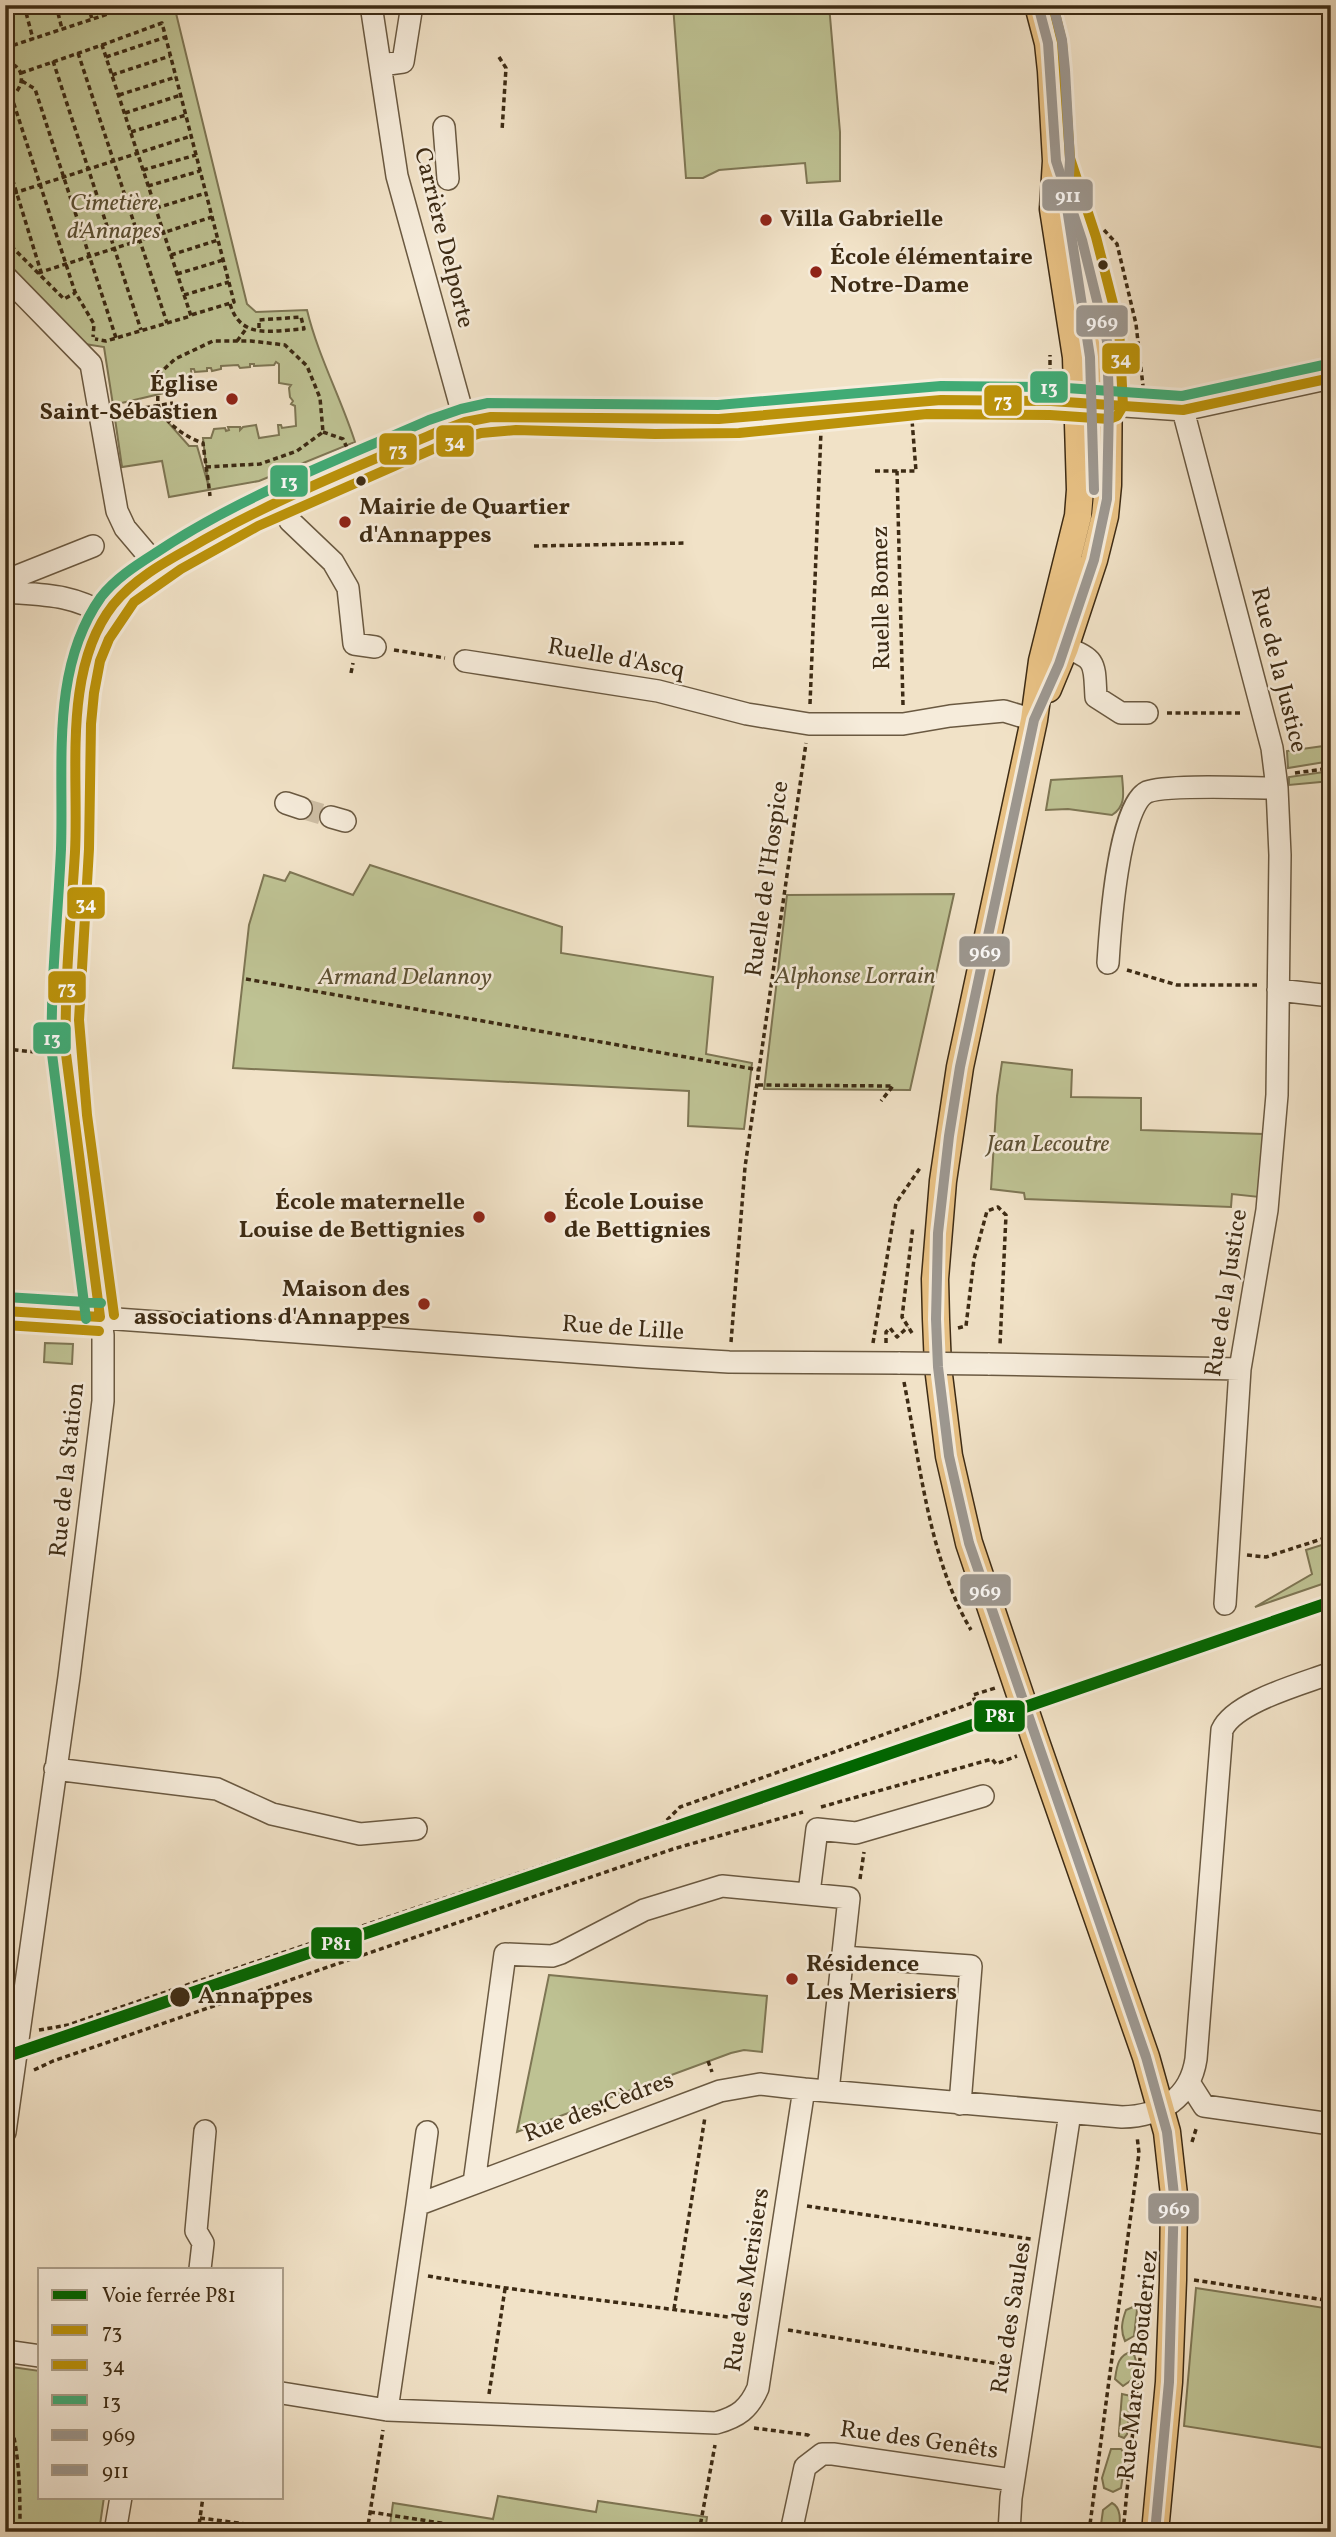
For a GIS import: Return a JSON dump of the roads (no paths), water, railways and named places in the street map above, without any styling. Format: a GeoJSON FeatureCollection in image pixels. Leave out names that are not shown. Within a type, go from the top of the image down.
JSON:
{"type":"FeatureCollection","features":[{"type":"Feature","properties":{"kind":"main road"},"geometry":{"type":"LineString","coordinates":[[1034,720],[1044,653],[1078,516],[1077,402],[1071,317],[1053,209],[1056,162],[1051,71],[1048,43],[1038,5]]}},
{"type":"Feature","properties":{"kind":"main road"},"geometry":{"type":"LineString","coordinates":[[1034,720],[1065,648],[1094,560],[1105,516],[1108,485],[1109,405],[1105,330],[1082,240],[1056,162]]}},
{"type":"Feature","properties":{"kind":"main road","name":"Rue Marcel Bouderiez"},"geometry":{"type":"LineString","coordinates":[[1034,720],[960,1067],[949,1136],[935,1279],[938,1367],[953,1476],[962,1518],[982,1585],[1146,2057],[1169,2144],[1173,2182],[1161,2280],[1169,2382],[1155,2532]]}},
{"type":"Feature","properties":{"kind":"street","name":"Carrière Delporte"},"geometry":{"type":"LineString","coordinates":[[371,5],[394,160],[405,208],[466,422]]}},
{"type":"Feature","properties":{"kind":"street"},"geometry":{"type":"LineString","coordinates":[[381,65],[403,62],[412,5]]}},
{"type":"Feature","properties":{"kind":"street"},"geometry":{"type":"LineString","coordinates":[[444,127],[448,179]]}},
{"type":"Feature","properties":{"kind":"street"},"geometry":{"type":"LineString","coordinates":[[5,276],[91,364],[118,515],[125,528],[158,567]]}},
{"type":"Feature","properties":{"kind":"street","name":"Rue de la Station"},"geometry":{"type":"LineString","coordinates":[[5,2132],[100,1444],[104,1378],[100,1317],[66,1054],[65,1020],[80,691],[91,645],[106,615],[124,592],[158,567],[271,504],[466,422],[491,417],[698,420],[911,401],[1077,402],[1183,410],[1331,379]]}},
{"type":"Feature","properties":{"kind":"street","name":"Rue de la Justice"},"geometry":{"type":"LineString","coordinates":[[1183,410],[1263,713],[1276,782],[1280,855],[1277,1095],[1268,1198],[1240,1369],[1225,1604]]}},
{"type":"Feature","properties":{"kind":"street"},"geometry":{"type":"LineString","coordinates":[[271,504],[333,562],[348,589],[354,644],[375,647]]}},
{"type":"Feature","properties":{"kind":"street"},"geometry":{"type":"LineString","coordinates":[[5,581],[93,546]]}},
{"type":"Feature","properties":{"kind":"street"},"geometry":{"type":"LineString","coordinates":[[5,592],[72,598],[106,615]]}},
{"type":"Feature","properties":{"kind":"street"},"geometry":{"type":"LineString","coordinates":[[1065,648],[1083,653],[1094,665],[1096,697],[1121,713],[1147,713]]}},
{"type":"Feature","properties":{"kind":"street","name":"Ruelle d'Ascq"},"geometry":{"type":"LineString","coordinates":[[465,661],[658,691],[747,714],[809,724],[903,724],[1004,711],[1034,720]]}},
{"type":"Feature","properties":{"kind":"street"},"geometry":{"type":"LineString","coordinates":[[1108,963],[1114,897],[1127,824],[1133,806],[1141,796],[1161,789],[1276,782]]}},
{"type":"Feature","properties":{"kind":"street"},"geometry":{"type":"LineString","coordinates":[[1278,988],[1331,996]]}},
{"type":"Feature","properties":{"kind":"street","name":"Rue de Lille"},"geometry":{"type":"LineString","coordinates":[[5,1311],[729,1362],[1240,1369]]}},
{"type":"Feature","properties":{"kind":"street"},"geometry":{"type":"LineString","coordinates":[[804,2089],[1129,2117],[1161,2108],[1179,2096],[1190,2084],[1196,2059],[1222,1730],[1230,1717],[1254,1703],[1331,1672]]}},
{"type":"Feature","properties":{"kind":"street"},"geometry":{"type":"LineString","coordinates":[[55,1769],[217,1789],[272,1814],[360,1834],[416,1829]]}},
{"type":"Feature","properties":{"kind":"street"},"geometry":{"type":"LineString","coordinates":[[809,1894],[817,1829],[856,1833],[983,1796]]}},
{"type":"Feature","properties":{"kind":"street"},"geometry":{"type":"LineString","coordinates":[[474,2183],[505,1954],[552,1956],[644,1910],[722,1886],[849,1898],[828,2091]]}},
{"type":"Feature","properties":{"kind":"street"},"geometry":{"type":"LineString","coordinates":[[843,1956],[971,1966],[960,2104]]}},
{"type":"Feature","properties":{"kind":"street","name":"Rue des Cèdres"},"geometry":{"type":"LineString","coordinates":[[417,2205],[735,2087],[761,2084],[804,2089]]}},
{"type":"Feature","properties":{"kind":"street"},"geometry":{"type":"LineString","coordinates":[[1190,2084],[1204,2106],[1331,2124]]}},
{"type":"Feature","properties":{"kind":"street","name":"Rue des Merisiers"},"geometry":{"type":"LineString","coordinates":[[284,2393],[387,2410],[716,2423],[742,2413],[758,2388],[804,2089]]}},
{"type":"Feature","properties":{"kind":"street","name":"Rue des Saules"},"geometry":{"type":"LineString","coordinates":[[1009,2532],[1013,2480],[1070,2113]]}},
{"type":"Feature","properties":{"kind":"street"},"geometry":{"type":"LineString","coordinates":[[200,2268],[204,2243],[196,2231],[205,2131]]}},
{"type":"Feature","properties":{"kind":"street"},"geometry":{"type":"LineString","coordinates":[[387,2410],[427,2132]]}},
{"type":"Feature","properties":{"kind":"street"},"geometry":{"type":"LineString","coordinates":[[5,2351],[38,2356]]}},
{"type":"Feature","properties":{"kind":"street","name":"Rue des Genêts"},"geometry":{"type":"LineString","coordinates":[[792,2532],[805,2467],[812,2459],[822,2454],[1013,2480]]}},
{"type":"Feature","properties":{"kind":"street"},"geometry":{"type":"LineString","coordinates":[[115,2532],[121,2498]]}},
{"type":"Feature","properties":{"kind":"tunnel"},"geometry":{"type":"LineString","coordinates":[[301,808],[331,817]]}},
{"type":"Feature","properties":{"kind":"rail line","name":"P81"},"geometry":{"type":"LineString","coordinates":[[5,2057],[1331,1602]]}},
{"type":"Feature","properties":{"kind":"place","name":"Villa Gabrielle"},"geometry":{"type":"Point","coordinates":[766,220]}},
{"type":"Feature","properties":{"kind":"place","name":"École élémentaire Notre-Dame"},"geometry":{"type":"Point","coordinates":[816,272]}},
{"type":"Feature","properties":{"kind":"place","name":"Église Saint-Sébastien"},"geometry":{"type":"Point","coordinates":[232,399]}},
{"type":"Feature","properties":{"kind":"place","name":"Mairie de Quartier d'Annappes"},"geometry":{"type":"Point","coordinates":[345,522]}},
{"type":"Feature","properties":{"kind":"place","name":"École maternelle Louise de Bettignies"},"geometry":{"type":"Point","coordinates":[479,1217]}},
{"type":"Feature","properties":{"kind":"place","name":"École Louise de Bettignies"},"geometry":{"type":"Point","coordinates":[550,1217]}},
{"type":"Feature","properties":{"kind":"place","name":"Maison des associations d'Annappes"},"geometry":{"type":"Point","coordinates":[424,1304]}},
{"type":"Feature","properties":{"kind":"place","name":"Résidence Les Merisiers"},"geometry":{"type":"Point","coordinates":[792,1979]}},
{"type":"Feature","properties":{"kind":"place","name":"Annappes"},"geometry":{"type":"Point","coordinates":[180,1997]}},
{"type":"Feature","properties":{"kind":"park label","name":"Cimetière d'Annapes"},"geometry":{"type":"Point","coordinates":[114,218]}},
{"type":"Feature","properties":{"kind":"park label","name":"Alphonse Lorrain"},"geometry":{"type":"Point","coordinates":[855,977]}},
{"type":"Feature","properties":{"kind":"park label","name":"Armand Delannoy"},"geometry":{"type":"Point","coordinates":[405,978]}},
{"type":"Feature","properties":{"kind":"park label","name":"Jean Lecoutre"},"geometry":{"type":"Point","coordinates":[1048,1145]}}]}
